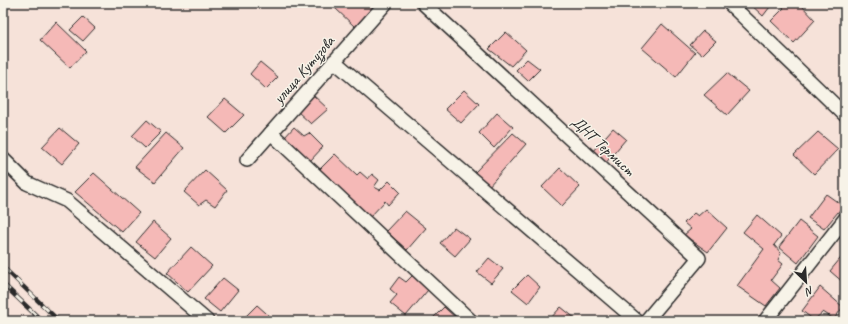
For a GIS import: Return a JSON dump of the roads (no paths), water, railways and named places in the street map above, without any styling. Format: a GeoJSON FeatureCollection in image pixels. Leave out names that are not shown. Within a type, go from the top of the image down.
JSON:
{"type":"FeatureCollection","features":[{"type":"Feature","properties":{"kind":"street","name":"улица Кутузова"},"geometry":{"type":"LineString","coordinates":[[247,160],[386,3]]}},
{"type":"Feature","properties":{"kind":"street","name":"ДНТ Термист"},"geometry":{"type":"LineString","coordinates":[[423,3],[699,258],[646,321]]}},
{"type":"Feature","properties":{"kind":"street"},"geometry":{"type":"LineString","coordinates":[[729,3],[845,115]]}},
{"type":"Feature","properties":{"kind":"street"},"geometry":{"type":"LineString","coordinates":[[334,61],[637,321]]}},
{"type":"Feature","properties":{"kind":"street"},"geometry":{"type":"LineString","coordinates":[[271,133],[471,321]]}},
{"type":"Feature","properties":{"kind":"street"},"geometry":{"type":"LineString","coordinates":[[3,159],[26,183],[67,201],[207,321]]}},
{"type":"Feature","properties":{"kind":"street"},"geometry":{"type":"LineString","coordinates":[[765,321],[845,219]]}},
{"type":"Feature","properties":{"kind":"railway"},"geometry":{"type":"LineString","coordinates":[[3,267],[59,321]]}},
{"type":"Feature","properties":{"kind":"railway"},"geometry":{"type":"LineString","coordinates":[[3,284],[42,321]]}}]}
